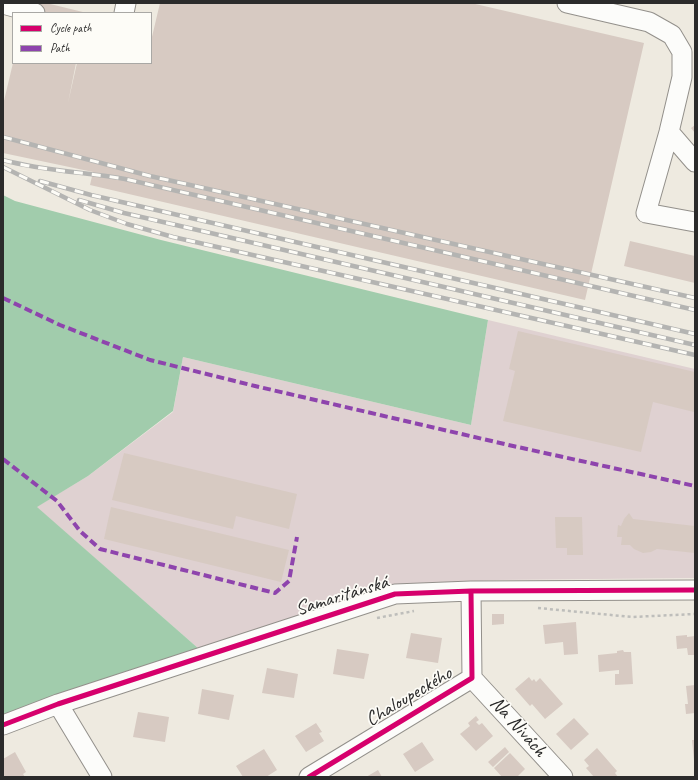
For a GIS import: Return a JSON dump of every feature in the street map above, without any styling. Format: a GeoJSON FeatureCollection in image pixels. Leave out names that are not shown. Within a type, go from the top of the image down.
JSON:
{"type":"FeatureCollection","features":[{"type":"Feature","properties":{"kind":"street"},"geometry":{"type":"LineString","coordinates":[[567,3],[649,22],[672,35],[682,52],[682,77],[669,132],[646,213],[695,222]]}},
{"type":"Feature","properties":{"kind":"street"},"geometry":{"type":"LineString","coordinates":[[3,4],[31,12]]}},
{"type":"Feature","properties":{"kind":"street"},"geometry":{"type":"LineString","coordinates":[[669,132],[695,162]]}},
{"type":"Feature","properties":{"kind":"street","name":"Samaritánská"},"geometry":{"type":"LineString","coordinates":[[3,725],[58,704],[395,594],[471,591],[695,590]]}},
{"type":"Feature","properties":{"kind":"street","name":"Chaloupeckého"},"geometry":{"type":"LineString","coordinates":[[309,777],[472,678],[471,591]]}},
{"type":"Feature","properties":{"kind":"street","name":"Na Nivách"},"geometry":{"type":"LineString","coordinates":[[472,678],[563,777]]}},
{"type":"Feature","properties":{"kind":"street"},"geometry":{"type":"LineString","coordinates":[[58,704],[102,777]]}},
{"type":"Feature","properties":{"kind":"path"},"geometry":{"type":"LineString","coordinates":[[535,608],[632,617],[695,614]]}},
{"type":"Feature","properties":{"kind":"path"},"geometry":{"type":"LineString","coordinates":[[375,619],[421,610]]}},
{"type":"Feature","properties":{"kind":"shaded area"},"geometry":{"type":"Polygon","coordinates":[[[488,320],[695,369],[695,578],[497,580],[393,586],[199,649],[36,507],[88,476],[173,412],[183,357],[471,425],[488,320]]]}},
{"type":"Feature","properties":{"kind":"green space"},"geometry":{"type":"Polygon","coordinates":[[[3,195],[15,201],[161,240],[488,320],[471,425],[183,357],[173,411],[88,476],[37,507],[199,649],[3,715],[3,195]]]}},
{"type":"Feature","properties":{"kind":"building"},"geometry":{"type":"Polygon","coordinates":[[[26,3],[46,3],[83,12],[24,12],[26,3]]]}},
{"type":"Feature","properties":{"kind":"building"},"geometry":{"type":"Polygon","coordinates":[[[160,3],[471,3],[644,43],[585,300],[90,185],[93,172],[3,153],[3,105],[13,64],[76,64],[68,103],[77,64],[152,64],[152,37],[160,3]]]}},
{"type":"Feature","properties":{"kind":"building"},"geometry":{"type":"Polygon","coordinates":[[[695,125],[695,133],[691,128],[695,125]]]}},
{"type":"Feature","properties":{"kind":"building"},"geometry":{"type":"Polygon","coordinates":[[[630,241],[695,256],[695,283],[624,266],[630,241]]]}},
{"type":"Feature","properties":{"kind":"building"},"geometry":{"type":"Polygon","coordinates":[[[518,331],[695,372],[694,412],[653,402],[641,452],[503,421],[515,371],[509,369],[518,331]]]}},
{"type":"Feature","properties":{"kind":"building"},"geometry":{"type":"Polygon","coordinates":[[[124,453],[297,494],[289,529],[236,516],[233,529],[112,500],[124,453]]]}},
{"type":"Feature","properties":{"kind":"building"},"geometry":{"type":"Polygon","coordinates":[[[111,507],[289,550],[281,582],[104,539],[111,507]]]}},
{"type":"Feature","properties":{"kind":"building"},"geometry":{"type":"Polygon","coordinates":[[[629,513],[633,519],[695,526],[695,553],[657,549],[651,552],[643,553],[634,549],[630,545],[621,545],[622,537],[617,537],[618,525],[621,526],[629,513]]]}},
{"type":"Feature","properties":{"kind":"building"},"geometry":{"type":"Polygon","coordinates":[[[555,517],[582,517],[583,555],[567,555],[567,548],[556,548],[555,517]]]}},
{"type":"Feature","properties":{"kind":"building"},"geometry":{"type":"Polygon","coordinates":[[[492,614],[504,614],[504,624],[492,625],[492,614]]]}},
{"type":"Feature","properties":{"kind":"building"},"geometry":{"type":"Polygon","coordinates":[[[576,622],[578,654],[564,655],[563,642],[545,644],[543,625],[576,622]]]}},
{"type":"Feature","properties":{"kind":"building"},"geometry":{"type":"Polygon","coordinates":[[[411,633],[442,638],[438,663],[406,658],[411,633]]]}},
{"type":"Feature","properties":{"kind":"building"},"geometry":{"type":"Polygon","coordinates":[[[687,635],[687,637],[695,636],[695,655],[688,655],[687,648],[677,649],[676,636],[687,635]]]}},
{"type":"Feature","properties":{"kind":"building"},"geometry":{"type":"Polygon","coordinates":[[[337,649],[369,654],[364,679],[333,674],[337,649]]]}},
{"type":"Feature","properties":{"kind":"building"},"geometry":{"type":"Polygon","coordinates":[[[623,650],[624,652],[631,652],[633,684],[615,685],[615,674],[619,674],[619,670],[599,672],[598,655],[617,653],[617,651],[623,650]]]}},
{"type":"Feature","properties":{"kind":"building"},"geometry":{"type":"Polygon","coordinates":[[[267,668],[298,674],[294,698],[262,693],[267,668]]]}},
{"type":"Feature","properties":{"kind":"building"},"geometry":{"type":"Polygon","coordinates":[[[529,677],[532,681],[534,679],[536,682],[540,678],[563,704],[545,719],[532,704],[530,706],[515,689],[529,677]]]}},
{"type":"Feature","properties":{"kind":"building"},"geometry":{"type":"Polygon","coordinates":[[[695,685],[695,713],[686,714],[685,704],[688,704],[686,686],[695,685]]]}},
{"type":"Feature","properties":{"kind":"building"},"geometry":{"type":"Polygon","coordinates":[[[202,689],[234,695],[229,720],[198,714],[202,689]]]}},
{"type":"Feature","properties":{"kind":"building"},"geometry":{"type":"Polygon","coordinates":[[[138,712],[169,717],[165,742],[133,737],[138,712]]]}},
{"type":"Feature","properties":{"kind":"building"},"geometry":{"type":"Polygon","coordinates":[[[476,716],[479,720],[476,722],[479,725],[482,723],[493,736],[476,751],[460,734],[470,726],[468,723],[476,716]]]}},
{"type":"Feature","properties":{"kind":"building"},"geometry":{"type":"Polygon","coordinates":[[[574,718],[589,734],[571,750],[556,734],[574,718]]]}},
{"type":"Feature","properties":{"kind":"building"},"geometry":{"type":"Polygon","coordinates":[[[316,723],[322,732],[319,733],[324,741],[306,752],[295,736],[316,723]]]}},
{"type":"Feature","properties":{"kind":"building"},"geometry":{"type":"Polygon","coordinates":[[[692,740],[695,740],[695,761],[694,761],[692,740]]]}},
{"type":"Feature","properties":{"kind":"building"},"geometry":{"type":"Polygon","coordinates":[[[422,742],[434,760],[415,772],[403,754],[422,742]]]}},
{"type":"Feature","properties":{"kind":"building"},"geometry":{"type":"Polygon","coordinates":[[[505,747],[509,752],[493,767],[488,762],[505,747]]]}},
{"type":"Feature","properties":{"kind":"building"},"geometry":{"type":"Polygon","coordinates":[[[597,748],[617,771],[615,773],[618,777],[594,777],[586,768],[589,766],[584,760],[597,748]]]}},
{"type":"Feature","properties":{"kind":"building"},"geometry":{"type":"Polygon","coordinates":[[[264,749],[277,770],[266,777],[243,777],[236,766],[264,749]]]}},
{"type":"Feature","properties":{"kind":"building"},"geometry":{"type":"Polygon","coordinates":[[[15,752],[26,772],[23,774],[25,777],[3,777],[3,759],[15,752]]]}},
{"type":"Feature","properties":{"kind":"building"},"geometry":{"type":"Polygon","coordinates":[[[510,753],[525,769],[517,777],[502,777],[494,768],[510,753]]]}},
{"type":"Feature","properties":{"kind":"building"},"geometry":{"type":"Polygon","coordinates":[[[378,770],[382,777],[366,777],[378,770]]]}},
{"type":"Feature","properties":{"kind":"railway"},"geometry":{"type":"LineString","coordinates":[[3,137],[150,176],[695,298]]}},
{"type":"Feature","properties":{"kind":"railway"},"geometry":{"type":"LineString","coordinates":[[3,160],[48,169],[125,179],[695,310]]}},
{"type":"Feature","properties":{"kind":"railway"},"geometry":{"type":"LineString","coordinates":[[3,167],[90,210],[127,224],[173,237],[695,355]]}},
{"type":"Feature","properties":{"kind":"railway"},"geometry":{"type":"LineString","coordinates":[[40,181],[91,195],[695,334]]}},
{"type":"Feature","properties":{"kind":"railway"},"geometry":{"type":"LineString","coordinates":[[79,200],[124,213],[695,345]]}},
{"type":"Feature","properties":{"kind":"marked path"},"geometry":{"type":"LineString","coordinates":[[3,298],[60,325],[150,360],[513,446],[695,486]]}},
{"type":"Feature","properties":{"kind":"marked path"},"geometry":{"type":"LineString","coordinates":[[3,459],[57,501],[80,531],[100,549],[275,593],[289,581],[297,537]]}},
{"type":"Feature","properties":{"kind":"cycle path"},"geometry":{"type":"LineString","coordinates":[[3,725],[58,704],[395,594],[471,591],[695,590]]}},
{"type":"Feature","properties":{"kind":"cycle path"},"geometry":{"type":"LineString","coordinates":[[309,777],[472,678],[471,591]]}}]}
